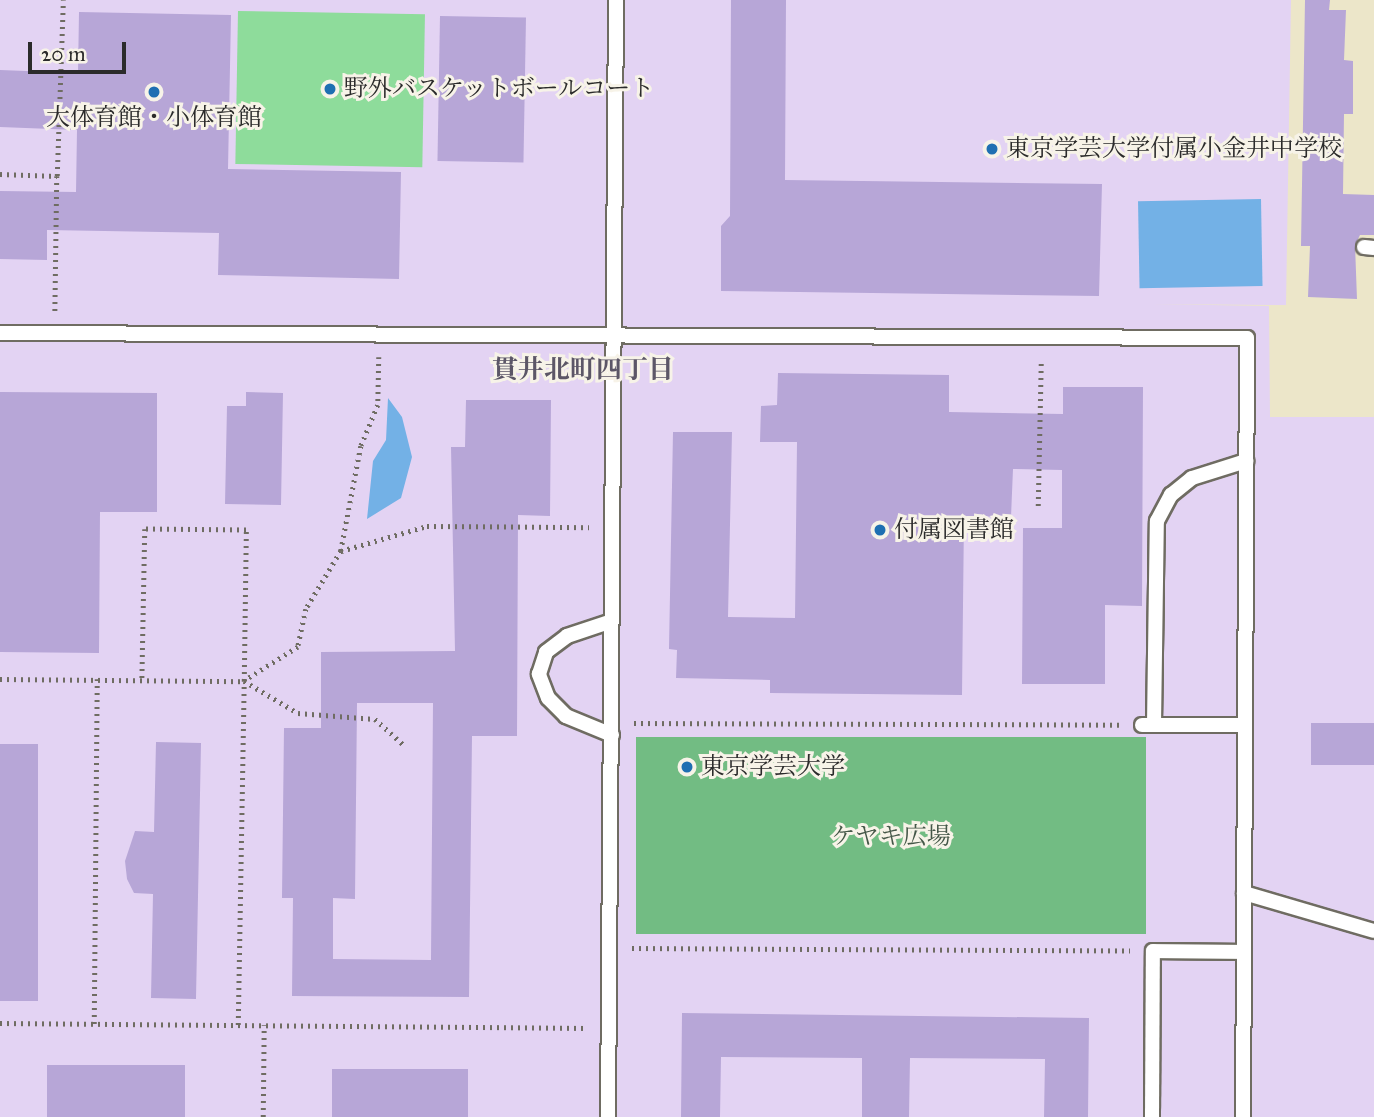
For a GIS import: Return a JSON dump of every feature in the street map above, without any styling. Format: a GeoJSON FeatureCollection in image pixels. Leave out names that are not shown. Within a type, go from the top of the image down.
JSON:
{"type":"FeatureCollection","features":[{"type":"Feature","properties":{"kind":"lane"},"geometry":{"type":"LineString","coordinates":[[608,1117],[616,337],[616,0]]}},
{"type":"Feature","properties":{"kind":"lane"},"geometry":{"type":"LineString","coordinates":[[0,333],[1247,338],[1243,1117]]}},
{"type":"Feature","properties":{"kind":"lane"},"geometry":{"type":"LineString","coordinates":[[1244,725],[1148,725],[1157,521],[1171,495],[1192,478],[1246,461]]}},
{"type":"Feature","properties":{"kind":"lane"},"geometry":{"type":"LineString","coordinates":[[612,621],[566,636],[547,652],[539,674],[548,698],[566,716],[612,729]]}},
{"type":"Feature","properties":{"kind":"lane"},"geometry":{"type":"LineString","coordinates":[[1244,894],[1374,931]]}},
{"type":"Feature","properties":{"kind":"lane"},"geometry":{"type":"LineString","coordinates":[[1152,1117],[1153,951],[1244,951]]}},
{"type":"Feature","properties":{"kind":"path"},"geometry":{"type":"LineString","coordinates":[[55,332],[63,0]]}},
{"type":"Feature","properties":{"kind":"path"},"geometry":{"type":"LineString","coordinates":[[0,174],[57,177]]}},
{"type":"Feature","properties":{"kind":"path"},"geometry":{"type":"LineString","coordinates":[[244,681],[298,647],[306,609],[341,551],[361,446],[378,405],[379,335]]}},
{"type":"Feature","properties":{"kind":"path"},"geometry":{"type":"LineString","coordinates":[[1038,506],[1041,338]]}},
{"type":"Feature","properties":{"kind":"path"},"geometry":{"type":"LineString","coordinates":[[341,551],[427,526],[614,527]]}},
{"type":"Feature","properties":{"kind":"path"},"geometry":{"type":"LineString","coordinates":[[142,680],[145,528],[246,530],[237,1025]]}},
{"type":"Feature","properties":{"kind":"path"},"geometry":{"type":"LineString","coordinates":[[0,679],[244,681],[298,713],[375,719],[403,744]]}},
{"type":"Feature","properties":{"kind":"path"},"geometry":{"type":"LineString","coordinates":[[94,1024],[97,679]]}},
{"type":"Feature","properties":{"kind":"path"},"geometry":{"type":"LineString","coordinates":[[612,729],[1148,725]]}},
{"type":"Feature","properties":{"kind":"path"},"geometry":{"type":"LineString","coordinates":[[610,948],[1153,951]]}},
{"type":"Feature","properties":{"kind":"path"},"geometry":{"type":"LineString","coordinates":[[0,1023],[609,1028]]}},
{"type":"Feature","properties":{"kind":"path"},"geometry":{"type":"LineString","coordinates":[[263,1117],[264,1025]]}},
{"type":"Feature","properties":{"kind":"shaded area","name":"東京学芸大学"},"geometry":{"type":"Polygon","coordinates":[[[0,0],[1291,0],[1286,305],[1152,304],[1269,306],[1270,417],[1374,417],[1374,1117],[0,1117],[0,0]]]}},
{"type":"Feature","properties":{"kind":"green space","name":"野外バスケットボールコート"},"geometry":{"type":"Polygon","coordinates":[[[238,11],[425,14],[422,167],[235,164],[238,11]]]}},
{"type":"Feature","properties":{"kind":"green space","name":"ケヤキ広場"},"geometry":{"type":"Polygon","coordinates":[[[636,737],[1146,737],[1146,934],[636,934],[636,737]]]}},
{"type":"Feature","properties":{"kind":"water"},"geometry":{"type":"Polygon","coordinates":[[[1261,199],[1263,286],[1140,288],[1138,201],[1261,199]]]}},
{"type":"Feature","properties":{"kind":"water"},"geometry":{"type":"Polygon","coordinates":[[[388,398],[402,417],[412,457],[401,498],[367,519],[373,461],[386,440],[388,398]]]}},
{"type":"Feature","properties":{"kind":"building"},"geometry":{"type":"Polygon","coordinates":[[[731,0],[786,0],[785,180],[1102,184],[1099,296],[721,291],[721,226],[730,216],[731,0]]]}},
{"type":"Feature","properties":{"kind":"building"},"geometry":{"type":"Polygon","coordinates":[[[1305,0],[1330,0],[1329,10],[1346,10],[1344,60],[1353,61],[1353,114],[1344,114],[1343,194],[1374,195],[1374,235],[1360,235],[1355,245],[1357,299],[1308,297],[1310,246],[1301,246],[1305,0]]]}},
{"type":"Feature","properties":{"kind":"building","name":"大体育館・小体育館"},"geometry":{"type":"Polygon","coordinates":[[[79,12],[231,15],[228,169],[401,172],[399,279],[218,275],[219,233],[47,230],[47,260],[0,259],[0,191],[76,192],[77,130],[0,127],[0,70],[78,73],[79,12]]]}},
{"type":"Feature","properties":{"kind":"building"},"geometry":{"type":"Polygon","coordinates":[[[440,16],[526,18],[523,162],[437,161],[440,16]]]}},
{"type":"Feature","properties":{"kind":"building"},"geometry":{"type":"Polygon","coordinates":[[[778,373],[949,375],[949,412],[1063,414],[1063,387],[1143,387],[1142,606],[1105,605],[1105,684],[1022,684],[1023,528],[1062,528],[1062,470],[1013,469],[1011,517],[964,516],[962,695],[770,693],[770,680],[676,678],[677,650],[669,649],[673,432],[732,432],[728,617],[795,618],[797,442],[760,442],[761,406],[777,405],[778,373]]]}},
{"type":"Feature","properties":{"kind":"building"},"geometry":{"type":"Polygon","coordinates":[[[0,392],[157,393],[157,512],[100,512],[99,653],[0,652],[0,392]]]}},
{"type":"Feature","properties":{"kind":"building"},"geometry":{"type":"Polygon","coordinates":[[[246,392],[283,393],[281,505],[225,504],[227,406],[246,406],[246,392]]]}},
{"type":"Feature","properties":{"kind":"building"},"geometry":{"type":"Polygon","coordinates":[[[466,400],[551,400],[550,516],[518,515],[517,736],[472,736],[469,997],[292,996],[293,898],[282,898],[284,728],[321,728],[321,652],[455,651],[451,447],[465,447],[466,400]],[[357,703],[355,899],[333,898],[333,959],[431,960],[433,703],[357,703]]]}},
{"type":"Feature","properties":{"kind":"building"},"geometry":{"type":"Polygon","coordinates":[[[1311,723],[1374,723],[1374,765],[1311,765],[1311,723]]]}},
{"type":"Feature","properties":{"kind":"building"},"geometry":{"type":"Polygon","coordinates":[[[156,742],[201,743],[196,999],[151,998],[153,894],[134,893],[127,879],[125,861],[135,831],[154,832],[156,742]]]}},
{"type":"Feature","properties":{"kind":"building"},"geometry":{"type":"Polygon","coordinates":[[[0,744],[38,744],[38,1001],[0,1001],[0,744]]]}},
{"type":"Feature","properties":{"kind":"building"},"geometry":{"type":"Polygon","coordinates":[[[682,1013],[1089,1018],[1088,1117],[1044,1117],[1045,1059],[910,1058],[909,1117],[862,1117],[862,1058],[721,1057],[720,1117],[681,1117],[682,1013]]]}},
{"type":"Feature","properties":{"kind":"building"},"geometry":{"type":"Polygon","coordinates":[[[47,1065],[185,1065],[185,1117],[47,1117],[47,1065]]]}},
{"type":"Feature","properties":{"kind":"building"},"geometry":{"type":"Polygon","coordinates":[[[332,1069],[468,1069],[468,1117],[332,1117],[332,1069]]]}},
{"type":"Feature","properties":{"kind":"place","name":"野外バスケットボールコート"},"geometry":{"type":"Point","coordinates":[330,89]}},
{"type":"Feature","properties":{"kind":"place","name":"大体育館・小体育館"},"geometry":{"type":"Point","coordinates":[154,92]}},
{"type":"Feature","properties":{"kind":"place","name":"東京学芸大学付属小金井中学校"},"geometry":{"type":"Point","coordinates":[992,149]}},
{"type":"Feature","properties":{"kind":"place","name":"付属図書館"},"geometry":{"type":"Point","coordinates":[880,530]}},
{"type":"Feature","properties":{"kind":"place","name":"東京学芸大学"},"geometry":{"type":"Point","coordinates":[687,767]}},
{"type":"Feature","properties":{"kind":"district","name":"貫井北町四丁目"},"geometry":{"type":"Point","coordinates":[583,370]}}]}
